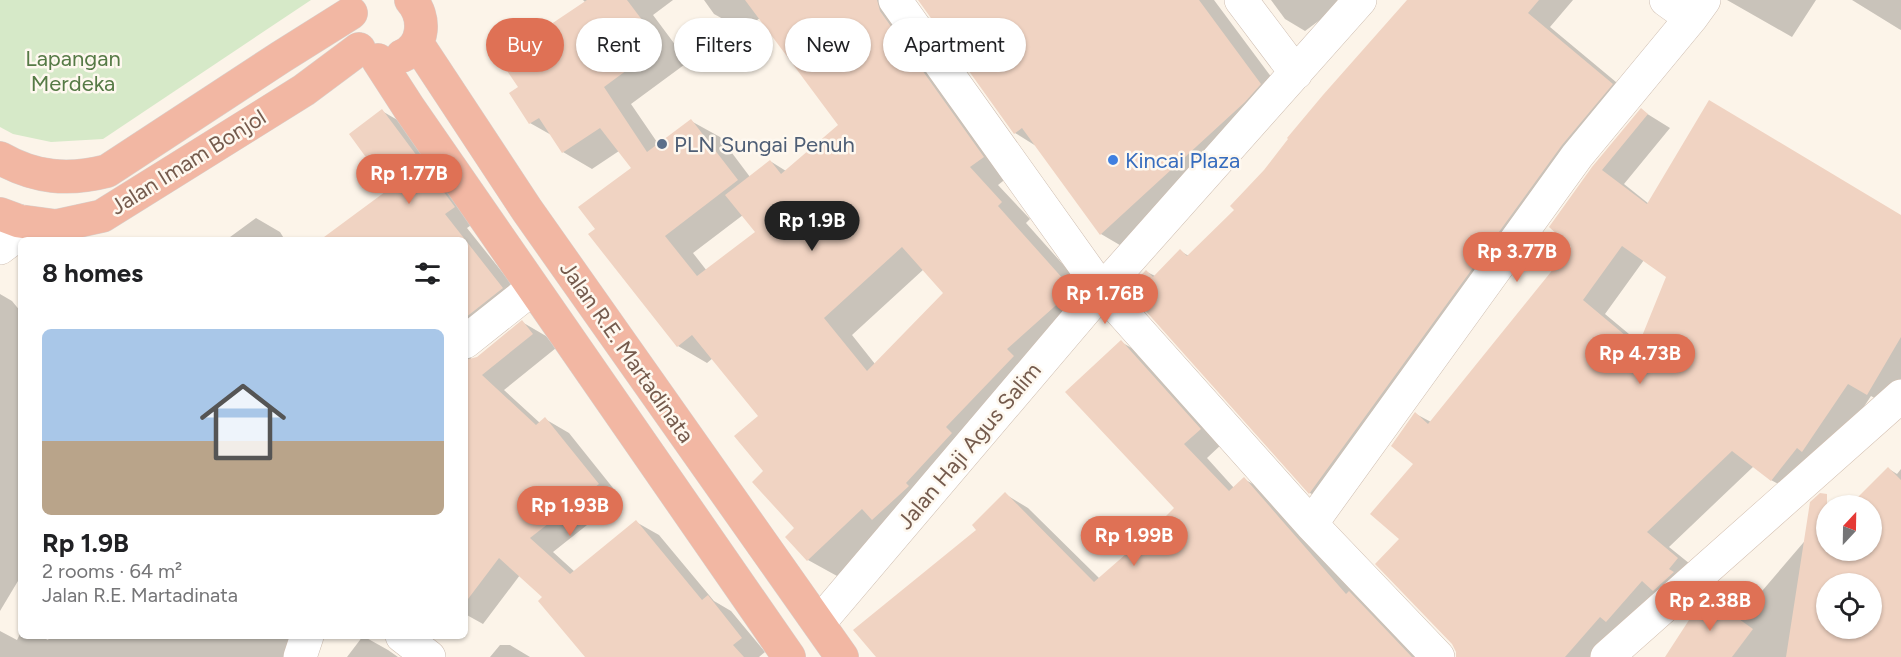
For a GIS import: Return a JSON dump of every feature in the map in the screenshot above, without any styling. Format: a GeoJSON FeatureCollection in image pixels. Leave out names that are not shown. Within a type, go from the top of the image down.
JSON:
{"type":"FeatureCollection","features":[{"type":"Feature","properties":{"kind":"highway","name":"Jalan R.E. Martadinata"},"geometry":{"type":"LineString","coordinates":[[355,7],[349,26],[352,38],[368,54],[409,108],[789,657]]}},
{"type":"Feature","properties":{"kind":"highway","name":"Jalan Imam Bonjol"},"geometry":{"type":"LineString","coordinates":[[0,158],[14,166],[48,176],[84,177],[107,171],[355,7]]}},
{"type":"Feature","properties":{"kind":"highway","name":"Jalan R.E. Martadinata"},"geometry":{"type":"LineString","coordinates":[[423,15],[527,210],[842,657]]}},
{"type":"Feature","properties":{"kind":"highway"},"geometry":{"type":"LineString","coordinates":[[368,54],[393,60],[407,54],[423,15]]}},
{"type":"Feature","properties":{"kind":"highway","name":"Jalan Imam Bonjol"},"geometry":{"type":"LineString","coordinates":[[10,236],[102,216],[304,90],[368,54]]}},
{"type":"Feature","properties":{"kind":"street"},"geometry":{"type":"LineString","coordinates":[[895,0],[1102,290],[1311,524],[1438,657]]}},
{"type":"Feature","properties":{"kind":"street"},"geometry":{"type":"LineString","coordinates":[[1241,0],[1296,73]]}},
{"type":"Feature","properties":{"kind":"street","name":"Jalan Haji Agus Salim"},"geometry":{"type":"LineString","coordinates":[[819,623],[1102,290],[1360,0]]}},
{"type":"Feature","properties":{"kind":"street"},"geometry":{"type":"LineString","coordinates":[[1311,524],[1687,6]]}},
{"type":"Feature","properties":{"kind":"street"},"geometry":{"type":"LineString","coordinates":[[468,340],[533,288]]}},
{"type":"Feature","properties":{"kind":"street"},"geometry":{"type":"LineString","coordinates":[[1607,657],[1901,396]]}},
{"type":"Feature","properties":{"kind":"street"},"geometry":{"type":"LineString","coordinates":[[300,657],[306,639]]}},
{"type":"Feature","properties":{"kind":"street"},"geometry":{"type":"LineString","coordinates":[[406,639],[429,657]]}},
{"type":"Feature","properties":{"kind":"green space","name":"Lapangan Merdeka"},"geometry":{"type":"Polygon","coordinates":[[[0,0],[311,0],[103,139],[51,142],[13,134],[0,127],[0,0]]]}},
{"type":"Feature","properties":{"kind":"building"},"geometry":{"type":"Polygon","coordinates":[[[587,0],[627,0],[641,18],[576,18],[576,72],[624,72],[604,87],[647,152],[691,119],[738,180],[665,236],[697,276],[755,232],[725,195],[770,160],[781,174],[838,125],[799,72],[871,72],[871,18],[785,18],[785,54],[773,38],[773,18],[758,18],[745,0],[877,0],[885,18],[883,18],[883,72],[923,72],[984,157],[970,167],[1002,202],[998,206],[1073,290],[1007,349],[1014,356],[946,427],[952,433],[906,483],[909,486],[872,520],[862,509],[807,561],[785,537],[794,528],[752,482],[763,471],[734,436],[758,416],[692,335],[677,347],[588,234],[595,229],[578,207],[631,168],[600,128],[562,153],[539,118],[529,124],[509,93],[518,87],[508,72],[564,72],[564,18],[560,18],[587,0]],[[902,247],[824,318],[867,371],[943,293],[902,247]]]}},
{"type":"Feature","properties":{"kind":"building","name":"Kincai Plaza"},"geometry":{"type":"Polygon","coordinates":[[[918,0],[1199,0],[1261,84],[1245,102],[1100,235],[1022,128],[1014,134],[970,72],[1026,72],[1026,18],[931,18],[918,0]]]}},
{"type":"Feature","properties":{"kind":"building"},"geometry":{"type":"Polygon","coordinates":[[[1407,0],[1539,0],[1528,13],[1613,84],[1562,145],[1309,494],[1127,290],[1146,270],[1153,277],[1180,249],[1187,256],[1234,210],[1230,206],[1264,170],[1323,95],[1407,0]]]}},
{"type":"Feature","properties":{"kind":"building"},"geometry":{"type":"Polygon","coordinates":[[[1709,100],[1901,215],[1901,337],[1867,395],[1848,384],[1802,452],[1797,448],[1771,481],[1732,451],[1647,532],[1678,558],[1669,569],[1674,572],[1653,591],[1642,581],[1606,622],[1600,617],[1565,657],[1456,657],[1452,644],[1375,564],[1399,539],[1370,514],[1413,464],[1391,446],[1415,412],[1428,424],[1571,247],[1549,227],[1592,167],[1641,108],[1648,114],[1602,170],[1647,204],[1709,100]],[[1622,246],[1583,300],[1638,346],[1666,277],[1622,246]]]}},
{"type":"Feature","properties":{"kind":"building"},"geometry":{"type":"Polygon","coordinates":[[[382,109],[455,207],[445,214],[463,237],[324,237],[389,189],[349,134],[382,109]]]}},
{"type":"Feature","properties":{"kind":"building"},"geometry":{"type":"Polygon","coordinates":[[[468,243],[503,288],[468,316],[468,243]]]}},
{"type":"Feature","properties":{"kind":"building"},"geometry":{"type":"Polygon","coordinates":[[[522,320],[533,334],[482,375],[536,425],[545,417],[599,484],[530,538],[570,574],[636,520],[702,600],[708,595],[742,638],[733,645],[744,657],[585,657],[538,601],[542,597],[499,558],[468,599],[468,359],[477,357],[522,320]]]}},
{"type":"Feature","properties":{"kind":"building"},"geometry":{"type":"Polygon","coordinates":[[[1121,340],[1201,429],[1184,444],[1229,491],[1244,477],[1346,594],[1349,591],[1412,657],[876,657],[853,630],[976,530],[972,525],[1005,492],[1094,582],[1174,508],[1065,392],[1121,340]]]}},
{"type":"Feature","properties":{"kind":"building"},"geometry":{"type":"Polygon","coordinates":[[[1888,467],[1901,480],[1901,657],[1786,657],[1810,502],[1816,497],[1816,561],[1882,561],[1882,495],[1860,495],[1888,467]]]}},
{"type":"Feature","properties":{"kind":"building"},"geometry":{"type":"Polygon","coordinates":[[[1705,595],[1753,629],[1732,657],[1665,657],[1689,620],[1683,615],[1705,595]]]}},
{"type":"Feature","properties":{"kind":"place","name":"PLN Sungai Penuh"},"geometry":{"type":"Point","coordinates":[662,144]}},
{"type":"Feature","properties":{"kind":"place","name":"Kincai Plaza"},"geometry":{"type":"Point","coordinates":[1113,160]}}]}
